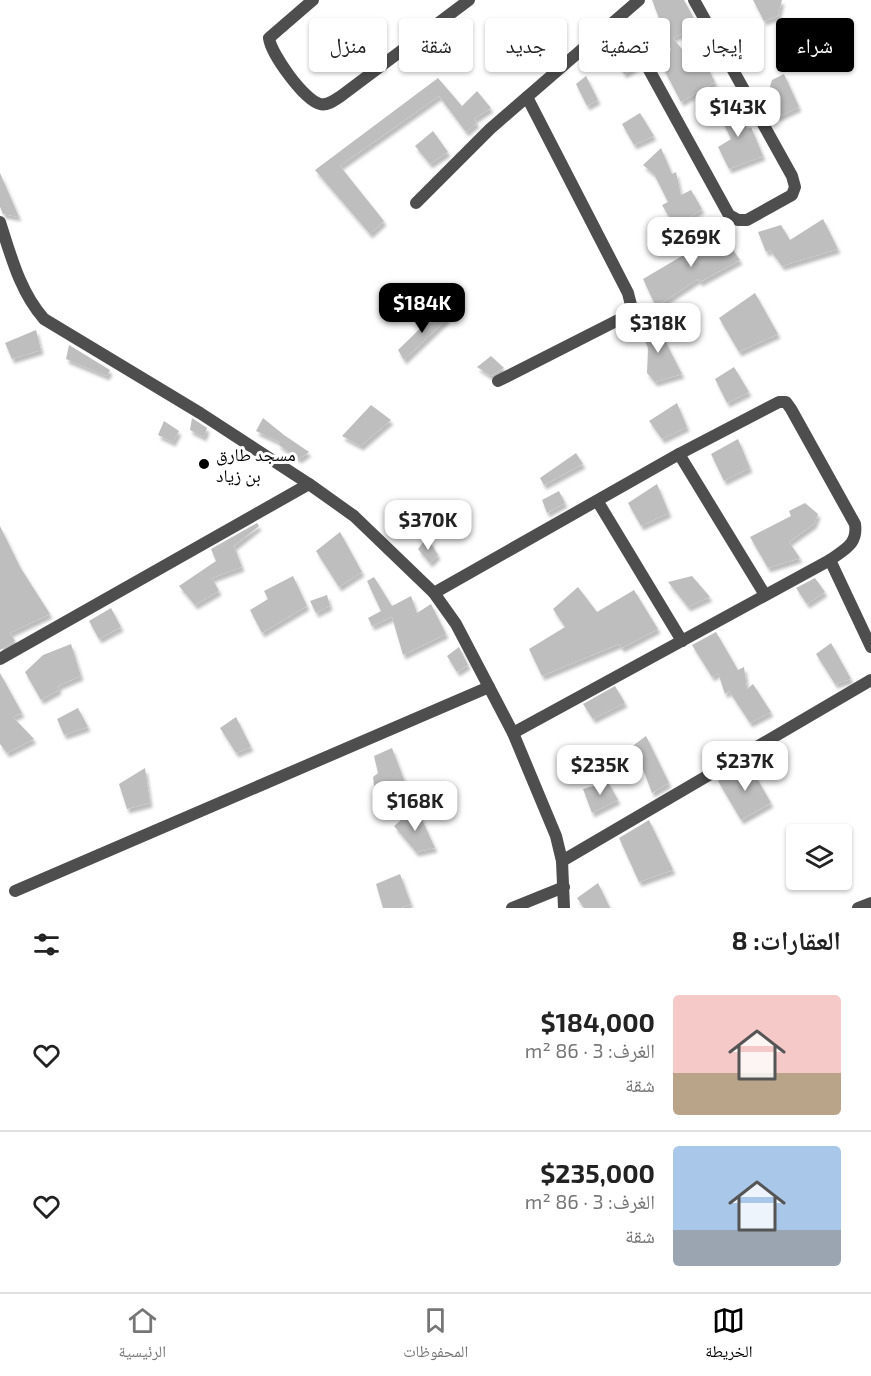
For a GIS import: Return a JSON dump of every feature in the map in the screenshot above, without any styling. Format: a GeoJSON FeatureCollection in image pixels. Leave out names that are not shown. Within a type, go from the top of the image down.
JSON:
{"type":"FeatureCollection","features":[{"type":"Feature","properties":{"kind":"street"},"geometry":{"type":"LineString","coordinates":[[313,0],[269,38],[271,50],[288,74],[317,104],[325,105],[341,96],[469,0]]}},
{"type":"Feature","properties":{"kind":"street"},"geometry":{"type":"LineString","coordinates":[[416,203],[490,129],[639,0]]}},
{"type":"Feature","properties":{"kind":"street"},"geometry":{"type":"LineString","coordinates":[[620,17],[729,215],[738,220],[747,220],[792,195],[795,187],[792,176],[693,0]]}},
{"type":"Feature","properties":{"kind":"street"},"geometry":{"type":"LineString","coordinates":[[498,381],[628,315],[631,305],[628,293],[527,97]]}},
{"type":"Feature","properties":{"kind":"street"},"geometry":{"type":"LineString","coordinates":[[0,222],[22,286],[32,305],[44,319],[200,413],[309,484],[354,516],[434,593],[456,624],[513,733],[556,836],[562,861],[564,908]]}},
{"type":"Feature","properties":{"kind":"street"},"geometry":{"type":"LineString","coordinates":[[434,593],[679,454],[779,402],[786,402],[855,524],[856,534],[853,543],[830,560],[513,733]]}},
{"type":"Feature","properties":{"kind":"street"},"geometry":{"type":"LineString","coordinates":[[679,454],[765,595]]}},
{"type":"Feature","properties":{"kind":"street"},"geometry":{"type":"LineString","coordinates":[[0,659],[309,484]]}},
{"type":"Feature","properties":{"kind":"street"},"geometry":{"type":"LineString","coordinates":[[598,502],[682,641]]}},
{"type":"Feature","properties":{"kind":"street"},"geometry":{"type":"LineString","coordinates":[[830,560],[871,647]]}},
{"type":"Feature","properties":{"kind":"street"},"geometry":{"type":"LineString","coordinates":[[562,861],[871,680]]}},
{"type":"Feature","properties":{"kind":"street"},"geometry":{"type":"LineString","coordinates":[[15,891],[489,687]]}},
{"type":"Feature","properties":{"kind":"street"},"geometry":{"type":"LineString","coordinates":[[512,908],[564,887]]}},
{"type":"Feature","properties":{"kind":"street"},"geometry":{"type":"LineString","coordinates":[[858,908],[871,903]]}},
{"type":"Feature","properties":{"kind":"building"},"geometry":{"type":"Polygon","coordinates":[[[652,0],[684,0],[694,18],[682,18],[682,34],[673,38],[682,49],[682,72],[710,72],[715,82],[681,102],[665,72],[670,72],[670,18],[659,18],[652,0]]]}},
{"type":"Feature","properties":{"kind":"building"},"geometry":{"type":"Polygon","coordinates":[[[753,0],[782,0],[778,16],[764,21],[753,0]]]}},
{"type":"Feature","properties":{"kind":"building"},"geometry":{"type":"Polygon","coordinates":[[[784,74],[799,107],[778,117],[767,96],[772,80],[784,74]]]}},
{"type":"Feature","properties":{"kind":"building"},"geometry":{"type":"Polygon","coordinates":[[[586,76],[598,100],[587,106],[576,84],[586,76]]]}},
{"type":"Feature","properties":{"kind":"building"},"geometry":{"type":"Polygon","coordinates":[[[438,78],[462,106],[477,91],[491,108],[474,119],[477,123],[466,132],[439,96],[340,166],[384,221],[370,234],[315,170],[438,78]]]}},
{"type":"Feature","properties":{"kind":"building"},"geometry":{"type":"Polygon","coordinates":[[[738,99],[747,129],[751,127],[763,156],[729,169],[718,147],[731,139],[718,112],[738,99]]]}},
{"type":"Feature","properties":{"kind":"building"},"geometry":{"type":"Polygon","coordinates":[[[640,113],[654,136],[634,145],[622,124],[640,113]]]}},
{"type":"Feature","properties":{"kind":"building"},"geometry":{"type":"Polygon","coordinates":[[[433,131],[448,152],[430,164],[415,146],[433,131]]]}},
{"type":"Feature","properties":{"kind":"building"},"geometry":{"type":"Polygon","coordinates":[[[661,148],[672,174],[676,172],[681,195],[691,190],[702,209],[675,227],[662,205],[668,202],[654,174],[643,165],[661,148]]]}},
{"type":"Feature","properties":{"kind":"building"},"geometry":{"type":"Polygon","coordinates":[[[0,173],[19,217],[3,214],[0,207],[0,173]]]}},
{"type":"Feature","properties":{"kind":"building"},"geometry":{"type":"Polygon","coordinates":[[[823,219],[838,249],[782,266],[770,250],[766,252],[758,232],[781,225],[790,240],[823,219]]]}},
{"type":"Feature","properties":{"kind":"building"},"geometry":{"type":"Polygon","coordinates":[[[719,230],[740,260],[700,282],[698,279],[656,307],[643,279],[682,256],[719,230]]]}},
{"type":"Feature","properties":{"kind":"building"},"geometry":{"type":"Polygon","coordinates":[[[755,293],[778,334],[739,352],[719,318],[755,293]]]}},
{"type":"Feature","properties":{"kind":"building"},"geometry":{"type":"Polygon","coordinates":[[[439,310],[448,318],[404,360],[398,350],[439,310]]]}},
{"type":"Feature","properties":{"kind":"building"},"geometry":{"type":"Polygon","coordinates":[[[654,319],[682,374],[655,382],[647,373],[648,348],[639,324],[654,319]]]}},
{"type":"Feature","properties":{"kind":"building"},"geometry":{"type":"Polygon","coordinates":[[[36,330],[41,350],[12,359],[5,343],[36,330]]]}},
{"type":"Feature","properties":{"kind":"building"},"geometry":{"type":"Polygon","coordinates":[[[69,345],[110,370],[107,376],[66,359],[69,345]]]}},
{"type":"Feature","properties":{"kind":"building"},"geometry":{"type":"Polygon","coordinates":[[[491,356],[504,368],[491,376],[477,367],[491,356]]]}},
{"type":"Feature","properties":{"kind":"building"},"geometry":{"type":"Polygon","coordinates":[[[734,367],[749,392],[727,403],[715,379],[734,367]]]}},
{"type":"Feature","properties":{"kind":"building"},"geometry":{"type":"Polygon","coordinates":[[[677,403],[687,427],[662,439],[649,421],[677,403]]]}},
{"type":"Feature","properties":{"kind":"building"},"geometry":{"type":"Polygon","coordinates":[[[371,405],[391,420],[361,446],[342,436],[371,405]]]}},
{"type":"Feature","properties":{"kind":"building"},"geometry":{"type":"Polygon","coordinates":[[[192,418],[207,428],[204,437],[190,430],[192,418]]]}},
{"type":"Feature","properties":{"kind":"building"},"geometry":{"type":"Polygon","coordinates":[[[263,418],[309,452],[299,459],[278,444],[280,442],[256,431],[263,418]]]}},
{"type":"Feature","properties":{"kind":"building"},"geometry":{"type":"Polygon","coordinates":[[[164,421],[179,431],[173,442],[158,435],[164,421]]]}},
{"type":"Feature","properties":{"kind":"building"},"geometry":{"type":"Polygon","coordinates":[[[738,439],[750,468],[724,481],[711,454],[738,439]]]}},
{"type":"Feature","properties":{"kind":"building"},"geometry":{"type":"Polygon","coordinates":[[[576,453],[583,464],[544,485],[540,478],[576,453]]]}},
{"type":"Feature","properties":{"kind":"building"},"geometry":{"type":"Polygon","coordinates":[[[657,484],[669,513],[641,526],[628,503],[657,484]]]}},
{"type":"Feature","properties":{"kind":"building"},"geometry":{"type":"Polygon","coordinates":[[[559,491],[565,503],[547,513],[542,500],[559,491]]]}},
{"type":"Feature","properties":{"kind":"building"},"geometry":{"type":"Polygon","coordinates":[[[805,503],[818,514],[814,524],[789,542],[800,558],[768,568],[750,537],[791,516],[789,511],[805,503]]]}},
{"type":"Feature","properties":{"kind":"building"},"geometry":{"type":"Polygon","coordinates":[[[257,523],[259,526],[234,546],[242,567],[212,578],[219,591],[195,605],[179,586],[216,561],[211,549],[257,523]]]}},
{"type":"Feature","properties":{"kind":"building"},"geometry":{"type":"Polygon","coordinates":[[[0,526],[20,567],[50,614],[10,633],[15,641],[0,650],[0,526]]]}},
{"type":"Feature","properties":{"kind":"building"},"geometry":{"type":"Polygon","coordinates":[[[340,532],[362,572],[339,587],[316,551],[340,532]]]}},
{"type":"Feature","properties":{"kind":"building"},"geometry":{"type":"Polygon","coordinates":[[[427,537],[438,555],[430,563],[418,549],[427,537]]]}},
{"type":"Feature","properties":{"kind":"building"},"geometry":{"type":"Polygon","coordinates":[[[293,576],[307,606],[262,633],[250,610],[268,599],[264,591],[293,576]]]}},
{"type":"Feature","properties":{"kind":"building"},"geometry":{"type":"Polygon","coordinates":[[[692,576],[710,597],[688,607],[668,582],[692,576]]]}},
{"type":"Feature","properties":{"kind":"building"},"geometry":{"type":"Polygon","coordinates":[[[374,577],[392,606],[411,596],[417,613],[431,604],[446,634],[403,655],[392,617],[372,626],[368,618],[381,611],[367,581],[374,577]]]}},
{"type":"Feature","properties":{"kind":"building"},"geometry":{"type":"Polygon","coordinates":[[[815,578],[825,592],[807,604],[796,588],[815,578]]]}},
{"type":"Feature","properties":{"kind":"building"},"geometry":{"type":"Polygon","coordinates":[[[578,587],[597,612],[634,590],[658,629],[622,648],[619,644],[542,676],[529,649],[565,627],[553,609],[578,587]]]}},
{"type":"Feature","properties":{"kind":"building"},"geometry":{"type":"Polygon","coordinates":[[[327,595],[330,606],[316,613],[310,601],[327,595]]]}},
{"type":"Feature","properties":{"kind":"building"},"geometry":{"type":"Polygon","coordinates":[[[111,608],[121,627],[99,639],[89,621],[111,608]]]}},
{"type":"Feature","properties":{"kind":"building"},"geometry":{"type":"Polygon","coordinates":[[[716,632],[738,670],[744,667],[747,689],[753,684],[771,712],[750,723],[729,691],[725,694],[718,673],[712,677],[692,645],[716,632]]]}},
{"type":"Feature","properties":{"kind":"building"},"geometry":{"type":"Polygon","coordinates":[[[831,643],[851,679],[835,684],[816,654],[831,643]]]}},
{"type":"Feature","properties":{"kind":"building"},"geometry":{"type":"Polygon","coordinates":[[[71,644],[81,676],[58,686],[59,690],[41,700],[25,672],[43,655],[71,644]]]}},
{"type":"Feature","properties":{"kind":"building"},"geometry":{"type":"Polygon","coordinates":[[[459,647],[468,665],[457,672],[447,656],[459,647]]]}},
{"type":"Feature","properties":{"kind":"building"},"geometry":{"type":"Polygon","coordinates":[[[0,673],[22,713],[13,717],[34,739],[7,753],[0,744],[0,673]]]}},
{"type":"Feature","properties":{"kind":"building"},"geometry":{"type":"Polygon","coordinates":[[[615,686],[625,703],[593,719],[583,704],[615,686]]]}},
{"type":"Feature","properties":{"kind":"building"},"geometry":{"type":"Polygon","coordinates":[[[78,708],[88,727],[64,735],[57,719],[78,708]]]}},
{"type":"Feature","properties":{"kind":"building"},"geometry":{"type":"Polygon","coordinates":[[[236,717],[251,747],[236,753],[220,728],[236,717]]]}},
{"type":"Feature","properties":{"kind":"building"},"geometry":{"type":"Polygon","coordinates":[[[646,736],[669,783],[652,793],[643,769],[627,750],[646,736]]]}},
{"type":"Feature","properties":{"kind":"building"},"geometry":{"type":"Polygon","coordinates":[[[392,748],[406,785],[375,792],[373,777],[378,773],[374,756],[392,748]]]}},
{"type":"Feature","properties":{"kind":"building"},"geometry":{"type":"Polygon","coordinates":[[[749,764],[771,803],[741,820],[718,781],[749,764]]]}},
{"type":"Feature","properties":{"kind":"building"},"geometry":{"type":"Polygon","coordinates":[[[145,768],[150,803],[127,809],[119,784],[145,768]]]}},
{"type":"Feature","properties":{"kind":"building"},"geometry":{"type":"Polygon","coordinates":[[[608,782],[618,800],[592,813],[583,789],[608,782]]]}},
{"type":"Feature","properties":{"kind":"building"},"geometry":{"type":"Polygon","coordinates":[[[416,807],[435,848],[416,852],[394,826],[416,807]]]}},
{"type":"Feature","properties":{"kind":"building"},"geometry":{"type":"Polygon","coordinates":[[[649,820],[673,870],[639,882],[619,838],[649,820]]]}},
{"type":"Feature","properties":{"kind":"building"},"geometry":{"type":"Polygon","coordinates":[[[400,874],[411,904],[401,908],[383,908],[376,884],[400,874]]]}},
{"type":"Feature","properties":{"kind":"building"},"geometry":{"type":"Polygon","coordinates":[[[598,883],[610,908],[584,908],[577,898],[598,883]]]}},
{"type":"Feature","properties":{"kind":"place","name":"مسجد طارق بن زياد"},"geometry":{"type":"Point","coordinates":[204,464]}}]}
